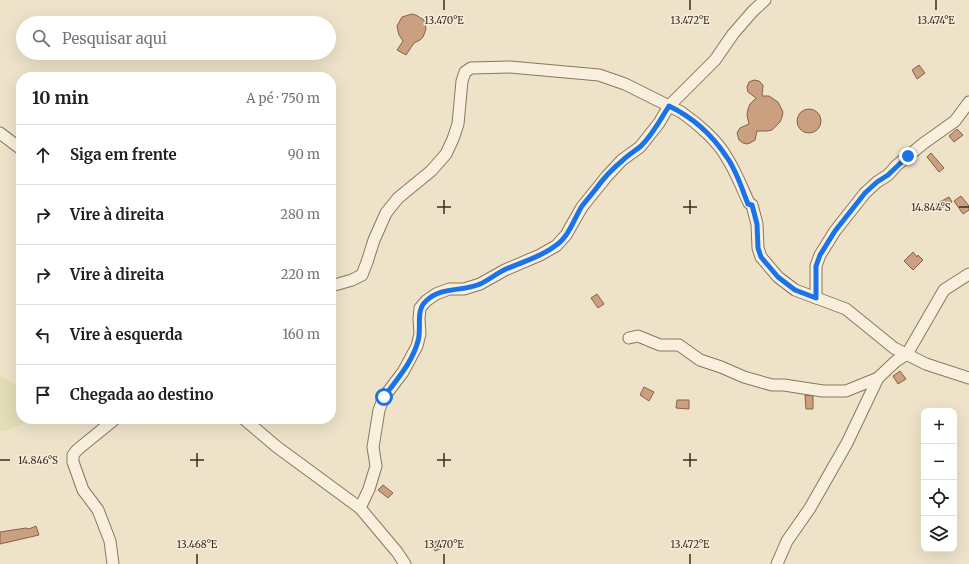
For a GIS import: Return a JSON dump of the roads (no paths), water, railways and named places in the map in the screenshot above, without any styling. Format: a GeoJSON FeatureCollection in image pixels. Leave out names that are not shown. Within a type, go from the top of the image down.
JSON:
{"type":"FeatureCollection","features":[{"type":"Feature","properties":{"kind":"street"},"geometry":{"type":"LineString","coordinates":[[360,508],[369,489],[376,466],[373,447],[379,410],[384,397],[404,372],[416,346],[420,334],[420,308],[426,301],[436,294],[449,289],[464,289],[480,284],[505,270],[540,255],[556,246],[566,234],[582,207],[595,190],[617,166],[640,147],[650,135],[669,106],[715,60],[733,34],[765,0]]}},
{"type":"Feature","properties":{"kind":"street"},"geometry":{"type":"LineString","coordinates":[[336,285],[352,280],[362,274],[374,240],[386,213],[398,198],[431,171],[446,154],[454,139],[458,124],[462,81],[465,72],[471,68],[510,67],[599,75],[625,84],[669,106],[689,118],[710,136],[727,157],[748,204],[752,205],[757,224],[758,248],[761,257],[778,277],[795,290],[846,309],[894,348],[926,364],[969,378]]}},
{"type":"Feature","properties":{"kind":"street"},"geometry":{"type":"LineString","coordinates":[[816,298],[816,266],[820,255],[835,231],[865,193],[924,143],[955,121],[969,102]]}},
{"type":"Feature","properties":{"kind":"street"},"geometry":{"type":"LineString","coordinates":[[0,133],[16,145]]}},
{"type":"Feature","properties":{"kind":"street"},"geometry":{"type":"LineString","coordinates":[[629,338],[638,336],[660,344],[679,345],[700,360],[751,379],[772,385],[784,385],[823,391],[846,391],[878,378],[896,362],[908,354],[944,290],[969,274]]}},
{"type":"Feature","properties":{"kind":"street"},"geometry":{"type":"LineString","coordinates":[[777,564],[787,541],[810,508],[847,443],[878,378]]}},
{"type":"Feature","properties":{"kind":"street"},"geometry":{"type":"LineString","coordinates":[[109,424],[77,450],[73,455],[73,462],[84,490],[98,510],[110,541],[113,564]]}},
{"type":"Feature","properties":{"kind":"street"},"geometry":{"type":"LineString","coordinates":[[250,424],[276,447],[360,508],[397,552],[405,564]]}}]}
